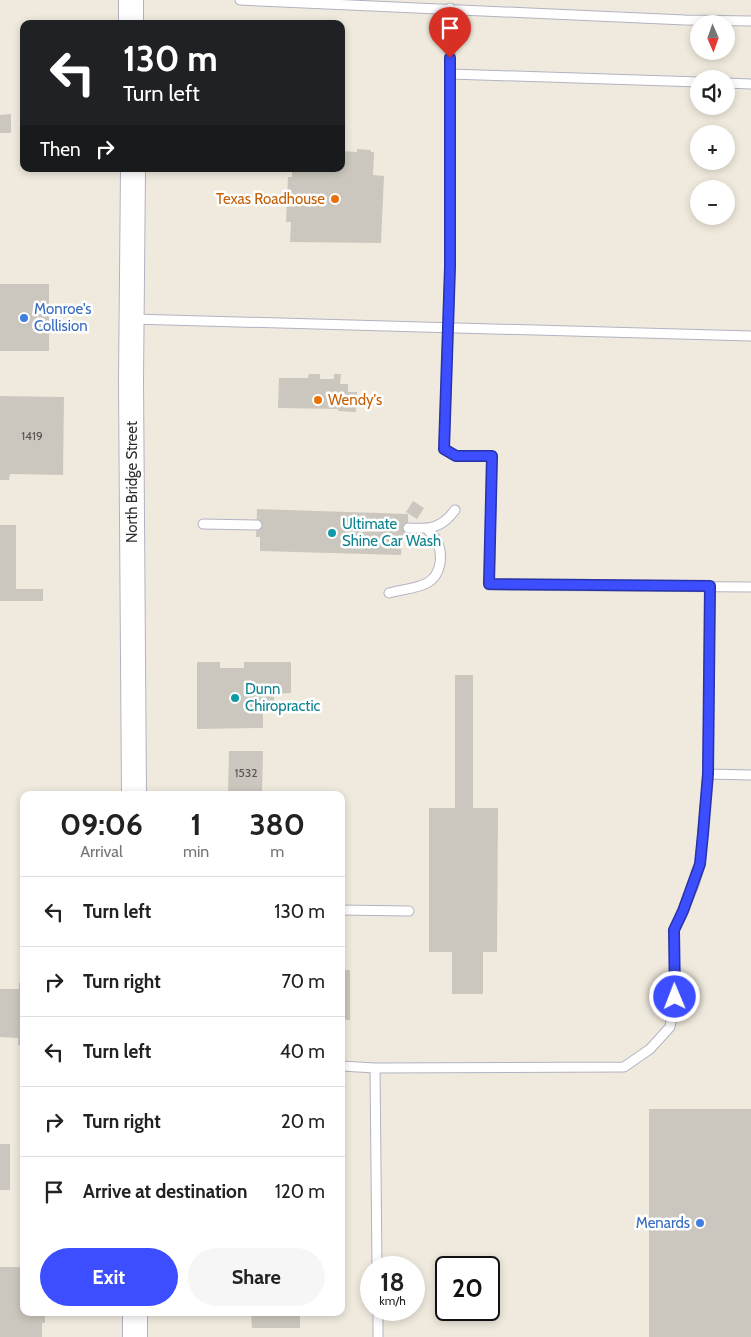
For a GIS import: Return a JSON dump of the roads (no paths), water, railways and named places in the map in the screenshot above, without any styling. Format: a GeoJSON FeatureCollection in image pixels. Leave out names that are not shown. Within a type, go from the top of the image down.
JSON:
{"type":"FeatureCollection","features":[{"type":"Feature","properties":{"kind":"main road"},"geometry":{"type":"LineString","coordinates":[[131,0],[131,20]]}},
{"type":"Feature","properties":{"kind":"main road","name":"North Bridge Street"},"geometry":{"type":"LineString","coordinates":[[133,172],[134,791]]}},
{"type":"Feature","properties":{"kind":"main road"},"geometry":{"type":"LineString","coordinates":[[135,1316],[135,1337]]}},
{"type":"Feature","properties":{"kind":"lane"},"geometry":{"type":"LineString","coordinates":[[240,0],[685,20],[751,21]]}},
{"type":"Feature","properties":{"kind":"lane"},"geometry":{"type":"LineString","coordinates":[[450,8],[450,267],[444,449],[456,456],[492,456],[489,584],[751,587]]}},
{"type":"Feature","properties":{"kind":"lane"},"geometry":{"type":"LineString","coordinates":[[450,74],[690,82]]}},
{"type":"Feature","properties":{"kind":"lane"},"geometry":{"type":"LineString","coordinates":[[735,83],[751,84]]}},
{"type":"Feature","properties":{"kind":"lane"},"geometry":{"type":"LineString","coordinates":[[132,319],[751,336]]}},
{"type":"Feature","properties":{"kind":"lane"},"geometry":{"type":"LineString","coordinates":[[408,528],[426,529],[440,525],[455,510]]}},
{"type":"Feature","properties":{"kind":"lane"},"geometry":{"type":"LineString","coordinates":[[203,524],[257,525]]}},
{"type":"Feature","properties":{"kind":"lane"},"geometry":{"type":"LineString","coordinates":[[389,593],[429,582],[436,575],[440,566],[439,548],[426,529]]}},
{"type":"Feature","properties":{"kind":"lane"},"geometry":{"type":"LineString","coordinates":[[345,1066],[375,1068],[624,1067],[650,1049],[670,1027],[675,997],[674,930],[690,894],[700,864],[708,774],[710,586]]}},
{"type":"Feature","properties":{"kind":"lane"},"geometry":{"type":"LineString","coordinates":[[708,774],[751,775]]}},
{"type":"Feature","properties":{"kind":"lane"},"geometry":{"type":"LineString","coordinates":[[345,910],[409,911]]}},
{"type":"Feature","properties":{"kind":"lane"},"geometry":{"type":"LineString","coordinates":[[375,1068],[378,1256]]}},
{"type":"Feature","properties":{"kind":"lane"},"geometry":{"type":"LineString","coordinates":[[378,1321],[378,1337]]}},
{"type":"Feature","properties":{"kind":"place","name":"Texas Roadhouse"},"geometry":{"type":"Point","coordinates":[335,199]}},
{"type":"Feature","properties":{"kind":"place","name":"Monroe's Collision"},"geometry":{"type":"Point","coordinates":[24,318]}},
{"type":"Feature","properties":{"kind":"place","name":"Wendy's"},"geometry":{"type":"Point","coordinates":[318,400]}},
{"type":"Feature","properties":{"kind":"place","name":"Ultimate Shine Car Wash"},"geometry":{"type":"Point","coordinates":[332,533]}},
{"type":"Feature","properties":{"kind":"place","name":"Dunn Chiropractic"},"geometry":{"type":"Point","coordinates":[235,698]}},
{"type":"Feature","properties":{"kind":"place","name":"Menards"},"geometry":{"type":"Point","coordinates":[700,1223]}}]}
